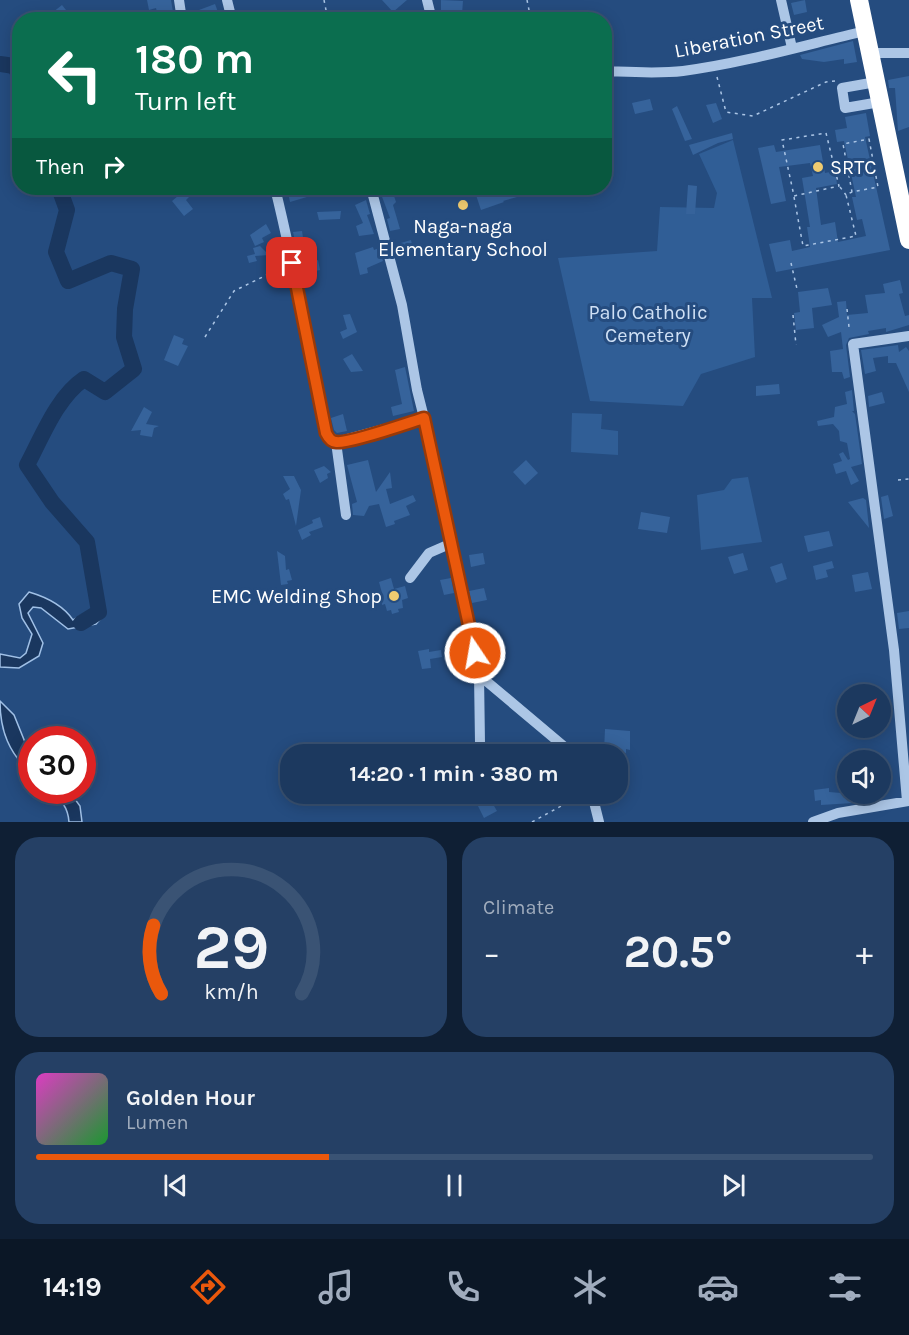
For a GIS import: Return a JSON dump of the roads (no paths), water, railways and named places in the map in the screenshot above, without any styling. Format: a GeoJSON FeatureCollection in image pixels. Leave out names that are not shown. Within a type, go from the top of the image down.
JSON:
{"type":"FeatureCollection","features":[{"type":"Feature","properties":{"kind":"highway"},"geometry":{"type":"LineString","coordinates":[[859,0],[909,240]]}},
{"type":"Feature","properties":{"kind":"street"},"geometry":{"type":"LineString","coordinates":[[781,0],[792,48]]}},
{"type":"Feature","properties":{"kind":"street","name":"Liberation Street"},"geometry":{"type":"LineString","coordinates":[[612,71],[659,72],[714,66],[865,32]]}},
{"type":"Feature","properties":{"kind":"street"},"geometry":{"type":"LineString","coordinates":[[870,53],[909,53]]}},
{"type":"Feature","properties":{"kind":"street"},"geometry":{"type":"LineString","coordinates":[[876,82],[842,88],[845,108],[880,102]]}},
{"type":"Feature","properties":{"kind":"street"},"geometry":{"type":"LineString","coordinates":[[854,86],[857,106]]}},
{"type":"Feature","properties":{"kind":"street"},"geometry":{"type":"LineString","coordinates":[[277,195],[326,433],[336,442],[346,515]]}},
{"type":"Feature","properties":{"kind":"street"},"geometry":{"type":"LineString","coordinates":[[373,195],[402,305],[417,390],[479,675],[479,744]]}},
{"type":"Feature","properties":{"kind":"street"},"geometry":{"type":"LineString","coordinates":[[813,822],[838,813],[908,801],[891,630],[853,344],[909,336]]}},
{"type":"Feature","properties":{"kind":"street"},"geometry":{"type":"LineString","coordinates":[[336,442],[424,418]]}},
{"type":"Feature","properties":{"kind":"street"},"geometry":{"type":"LineString","coordinates":[[410,578],[429,554],[452,543]]}},
{"type":"Feature","properties":{"kind":"street"},"geometry":{"type":"LineString","coordinates":[[479,675],[561,744]]}},
{"type":"Feature","properties":{"kind":"street"},"geometry":{"type":"LineString","coordinates":[[594,804],[598,822]]}},
{"type":"Feature","properties":{"kind":"waterway"},"geometry":{"type":"LineString","coordinates":[[0,64],[12,66]]}},
{"type":"Feature","properties":{"kind":"waterway"},"geometry":{"type":"LineString","coordinates":[[62,195],[67,210],[56,252],[68,281],[111,263],[132,269],[125,309],[124,337],[134,369],[105,392],[84,379],[74,387],[51,418],[27,465],[52,502],[87,542],[99,612],[81,623]]}},
{"type":"Feature","properties":{"kind":"place","name":"SRTC"},"geometry":{"type":"Point","coordinates":[818,167]}},
{"type":"Feature","properties":{"kind":"place","name":"Naga-naga Elementary School"},"geometry":{"type":"Point","coordinates":[463,205]}},
{"type":"Feature","properties":{"kind":"place","name":"EMC Welding Shop"},"geometry":{"type":"Point","coordinates":[394,596]}},
{"type":"Feature","properties":{"kind":"park label","name":"Palo Catholic Cemetery"},"geometry":{"type":"Point","coordinates":[648,324]}}]}
